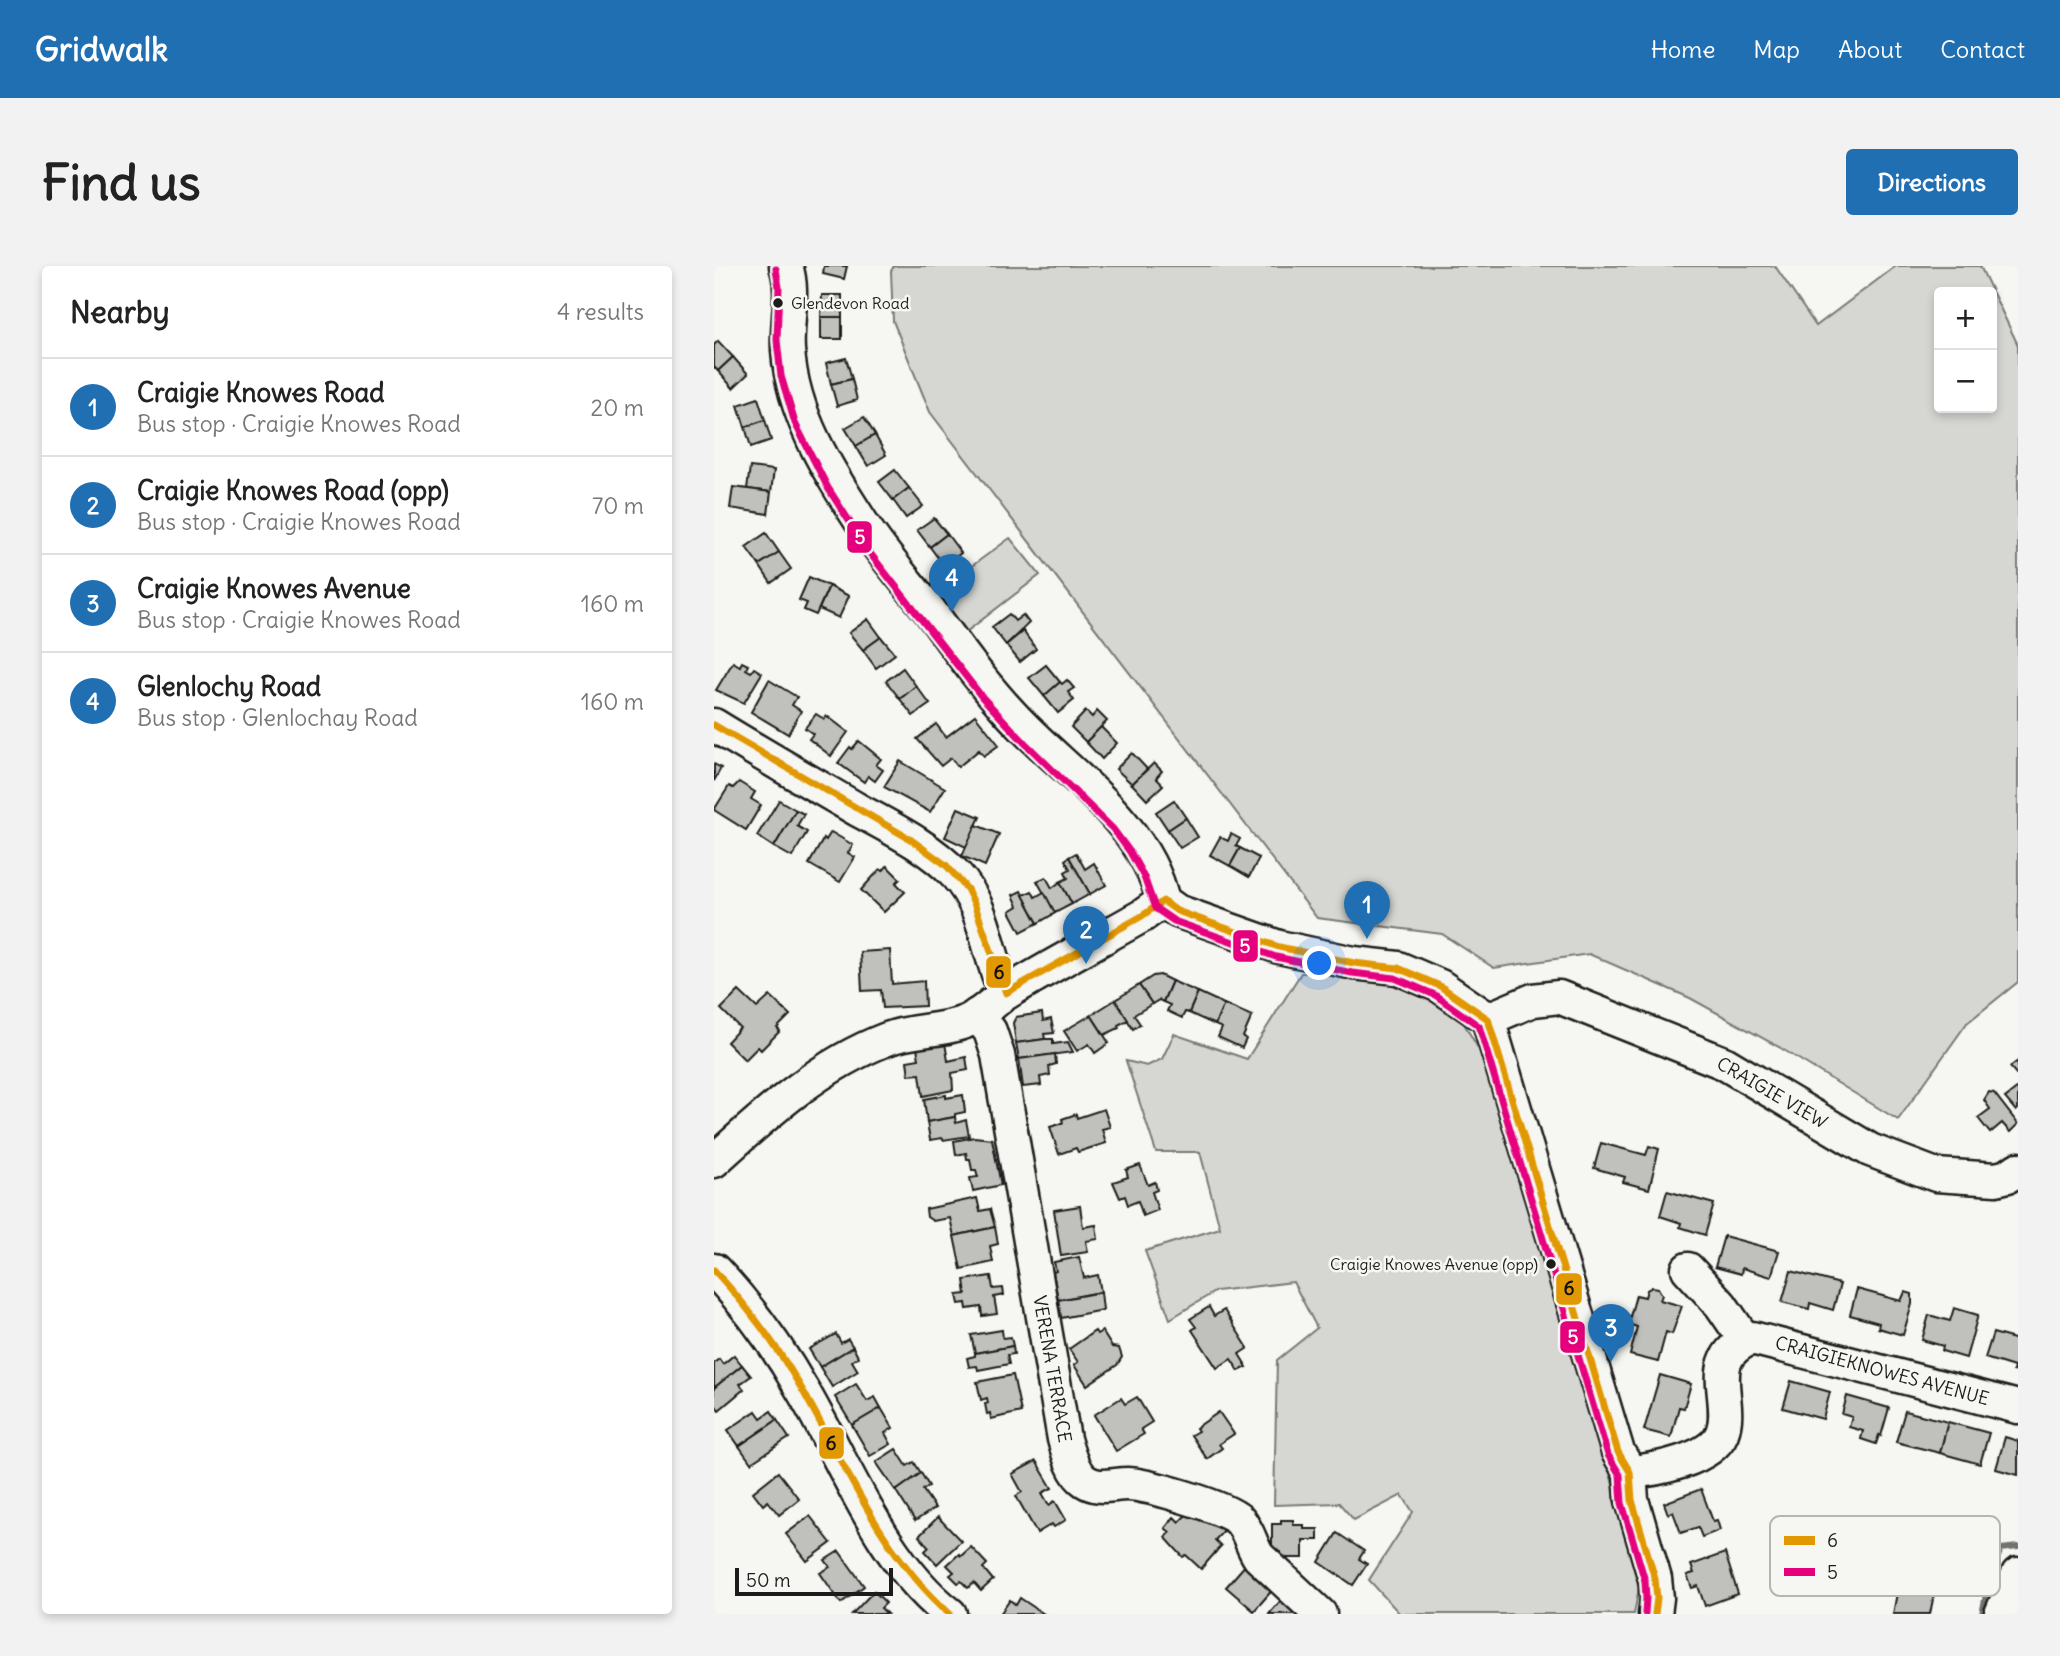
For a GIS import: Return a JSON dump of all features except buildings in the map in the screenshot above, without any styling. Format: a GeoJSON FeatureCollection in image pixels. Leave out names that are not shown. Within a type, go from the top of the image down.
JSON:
{"type":"FeatureCollection","features":[{"type":"Feature","properties":{"kind":"street"},"geometry":{"type":"LineString","coordinates":[[786,266],[789,278],[790,365],[803,417],[819,452],[863,525],[1011,715],[1127,829],[1158,879],[1163,901],[1177,911],[1279,947],[1398,968],[1440,986],[1488,1019],[1618,1452],[1630,1472],[1632,1500],[1655,1579],[1655,1614]]}},
{"type":"Feature","properties":{"kind":"street"},"geometry":{"type":"LineString","coordinates":[[714,725],[893,830],[926,851],[956,876],[978,908],[1000,982],[1006,993]]}},
{"type":"Feature","properties":{"kind":"street"},"geometry":{"type":"LineString","coordinates":[[714,1161],[773,1108],[816,1075],[859,1051],[902,1033],[966,1022],[1006,993],[1142,916],[1163,901]]}},
{"type":"Feature","properties":{"kind":"street","name":"CRAIGIE VIEW"},"geometry":{"type":"LineString","coordinates":[[1488,1019],[1533,1000],[1559,997],[1724,1063],[1870,1150],[1906,1164],[1936,1175],[1996,1179],[2008,1176],[2018,1169]]}},
{"type":"Feature","properties":{"kind":"street","name":"VERENA TERRACE"},"geometry":{"type":"LineString","coordinates":[[977,1015],[990,1031],[998,1055],[1062,1427],[1074,1467],[1083,1480],[1096,1486],[1129,1484],[1193,1500],[1238,1519],[1259,1558],[1320,1614]]}},
{"type":"Feature","properties":{"kind":"street"},"geometry":{"type":"LineString","coordinates":[[1630,1472],[1649,1471],[1683,1461],[1702,1453],[1722,1435],[1725,1419],[1722,1385],[1724,1367],[1731,1354],[1745,1340],[1721,1305],[1688,1269]]}},
{"type":"Feature","properties":{"kind":"street"},"geometry":{"type":"LineString","coordinates":[[714,1270],[732,1289],[783,1358],[848,1478],[908,1572],[936,1604],[950,1614]]}},
{"type":"Feature","properties":{"kind":"street","name":"CRAIGIEKNOWES AVENUE"},"geometry":{"type":"LineString","coordinates":[[1745,1340],[1763,1339],[2018,1407]]}},
{"type":"Feature","properties":{"kind":"street"},"geometry":{"type":"LineString","coordinates":[[2001,1614],[2018,1574]]}},
{"type":"Feature","properties":{"kind":"shaded area"},"geometry":{"type":"Polygon","coordinates":[[[894,266],[1775,266],[1816,326],[1896,266],[1980,266],[1990,287],[1934,287],[1934,413],[1997,413],[1997,301],[2018,345],[2018,982],[1967,1023],[1898,1120],[1779,1047],[1690,998],[1589,954],[1494,968],[1442,934],[1317,918],[930,412],[893,321],[891,271],[894,266]]]}},
{"type":"Feature","properties":{"kind":"shaded area"},"geometry":{"type":"Polygon","coordinates":[[[1010,538],[1040,575],[966,632],[935,593],[1010,538]]]}},
{"type":"Feature","properties":{"kind":"shaded area"},"geometry":{"type":"Polygon","coordinates":[[[1301,973],[1344,973],[1401,984],[1404,988],[1407,986],[1451,1009],[1463,1022],[1485,1060],[1641,1577],[1634,1614],[1400,1614],[1369,1580],[1413,1512],[1402,1495],[1354,1520],[1339,1503],[1274,1505],[1277,1360],[1317,1328],[1293,1282],[1216,1291],[1170,1319],[1145,1251],[1220,1228],[1200,1152],[1156,1152],[1126,1061],[1147,1066],[1162,1059],[1174,1034],[1247,1059],[1301,973]]]}},
{"type":"Feature","properties":{"kind":"waterway"},"geometry":{"type":"LineString","coordinates":[[2000,1552],[2001,1549],[2018,1547]]}},
{"type":"Feature","properties":{"kind":"waterway"},"geometry":{"type":"LineString","coordinates":[[1982,1614],[1986,1596]]}},
{"type":"Feature","properties":{"kind":"transit line","name":"5"},"geometry":{"type":"LineString","coordinates":[[776,269],[779,287],[777,340],[781,376],[795,423],[828,488],[869,552],[982,697],[1113,829],[1144,877],[1155,908],[1174,921],[1276,957],[1352,973],[1395,978],[1435,995],[1479,1026],[1608,1455],[1620,1475],[1622,1503],[1645,1581],[1645,1613]]}},
{"type":"Feature","properties":{"kind":"transit line","name":"6"},"geometry":{"type":"LineString","coordinates":[[714,725],[910,839],[946,865],[967,889],[974,903],[1006,993],[1142,916],[1163,901],[1177,911],[1279,947],[1354,963],[1398,968],[1440,986],[1488,1019],[1618,1452],[1630,1472],[1632,1500],[1655,1579],[1655,1614]]}},
{"type":"Feature","properties":{"kind":"transit line","name":"6"},"geometry":{"type":"LineString","coordinates":[[714,1270],[773,1343],[803,1391],[884,1537],[925,1589],[950,1614]]}},
{"type":"Feature","properties":{"kind":"place","name":"Glendevon Road"},"geometry":{"type":"Point","coordinates":[778,303]}},
{"type":"Feature","properties":{"kind":"place","name":"Glenlochy Road"},"geometry":{"type":"Point","coordinates":[952,612]}},
{"type":"Feature","properties":{"kind":"place","name":"Craigie Knowes Road"},"geometry":{"type":"Point","coordinates":[1367,939]}},
{"type":"Feature","properties":{"kind":"place","name":"Craigie Knowes Road (opp)"},"geometry":{"type":"Point","coordinates":[1086,964]}},
{"type":"Feature","properties":{"kind":"place","name":"Craigie Knowes Avenue (opp)"},"geometry":{"type":"Point","coordinates":[1551,1264]}},
{"type":"Feature","properties":{"kind":"place","name":"Craigie Knowes Avenue"},"geometry":{"type":"Point","coordinates":[1611,1362]}}]}
